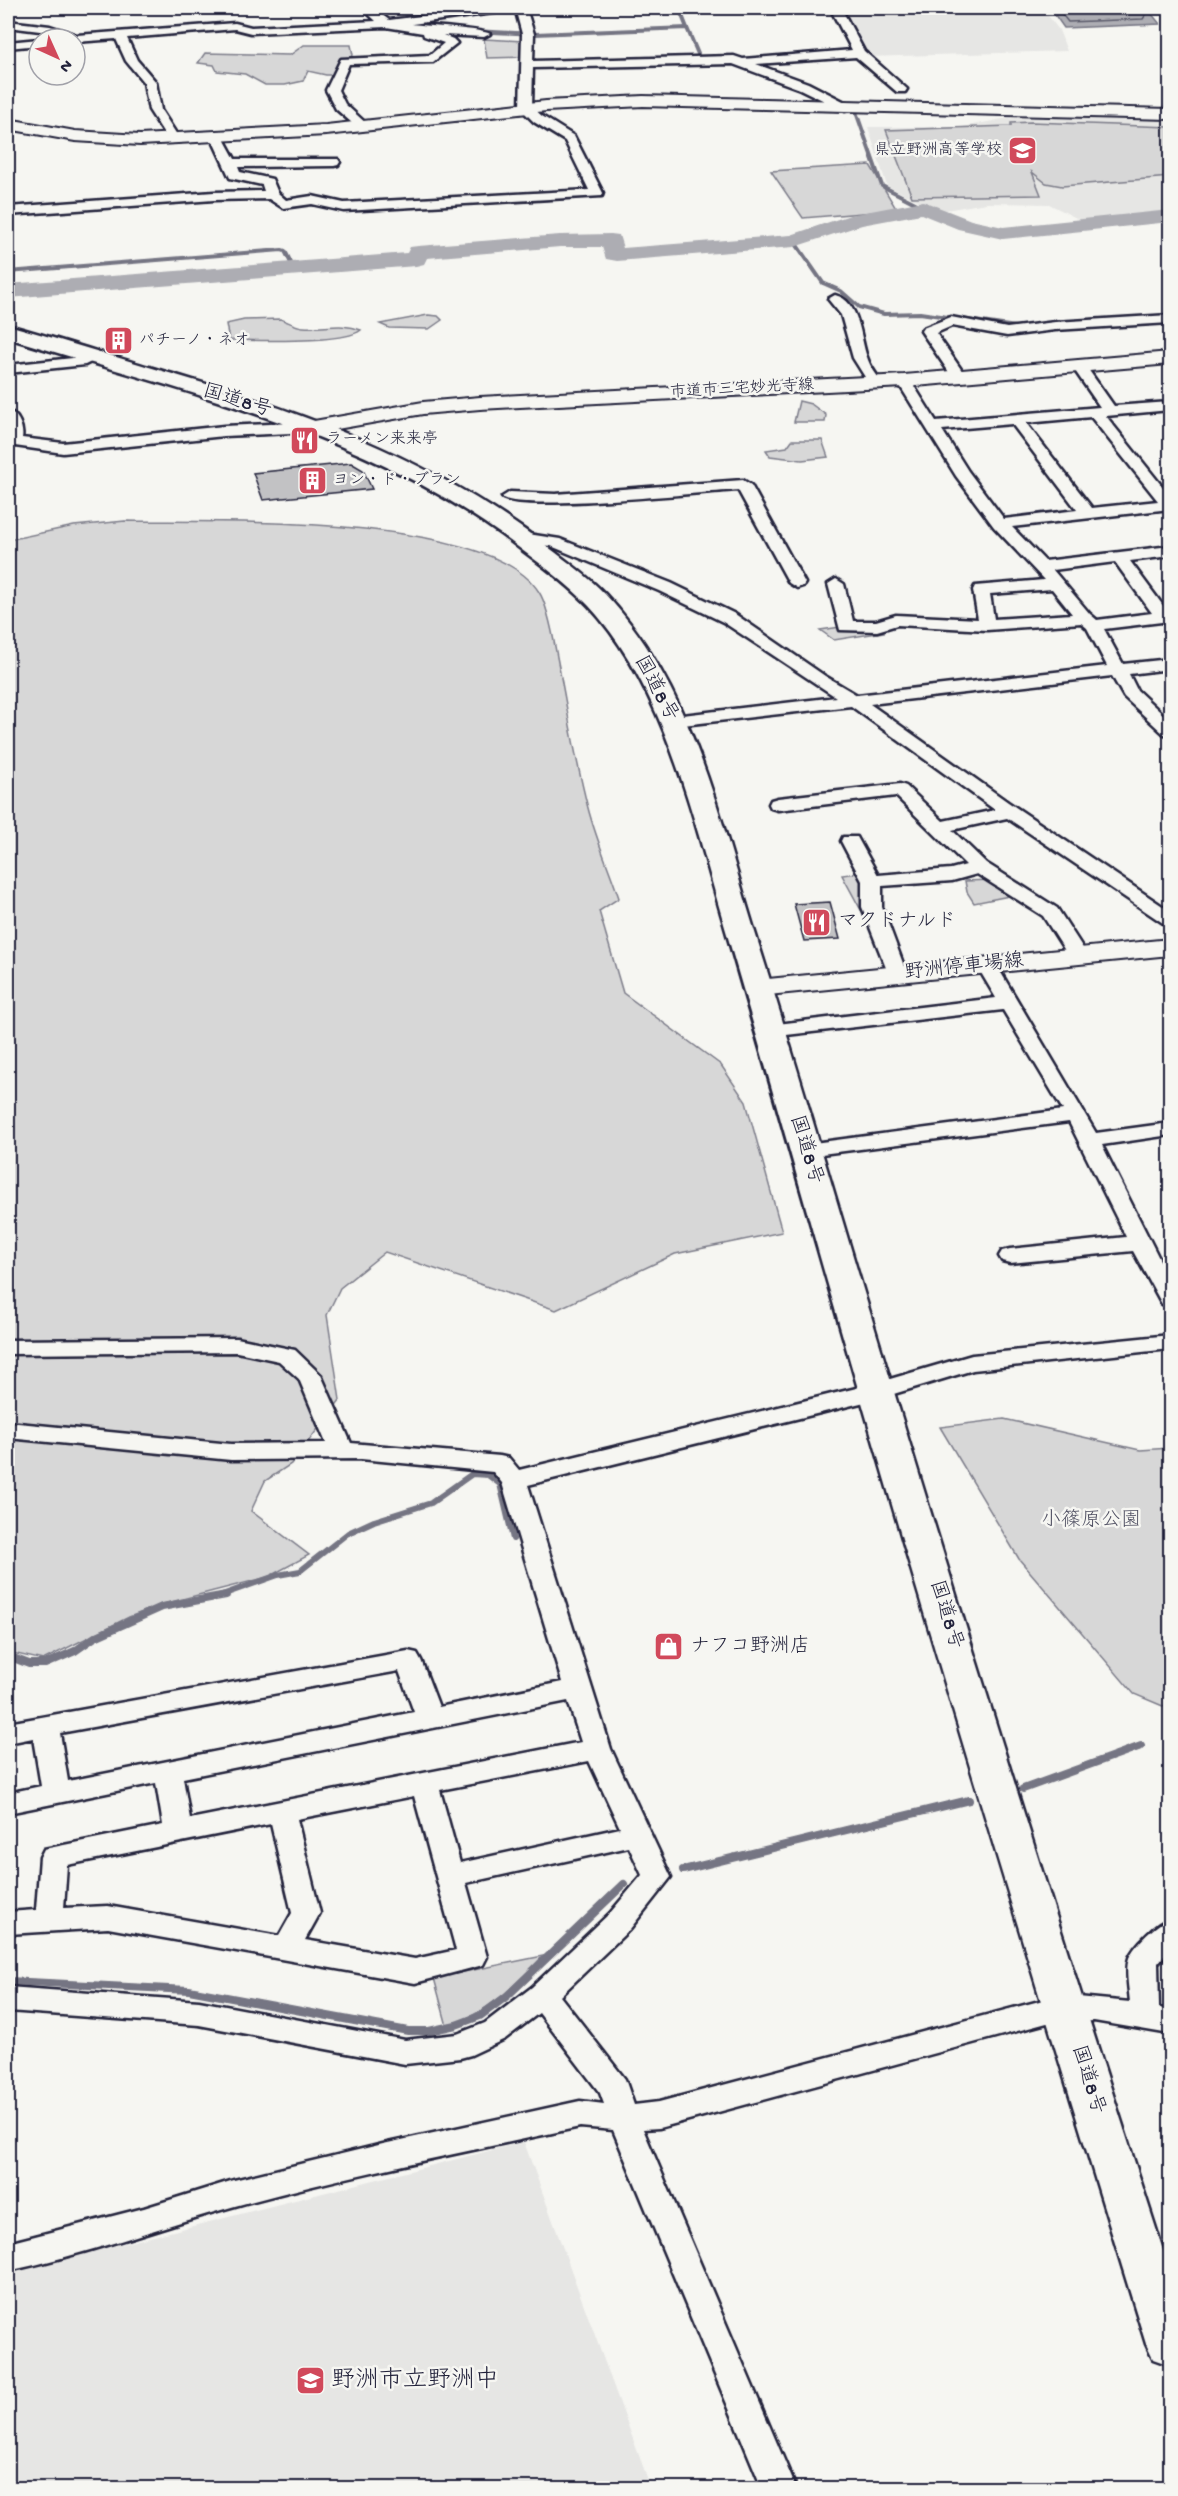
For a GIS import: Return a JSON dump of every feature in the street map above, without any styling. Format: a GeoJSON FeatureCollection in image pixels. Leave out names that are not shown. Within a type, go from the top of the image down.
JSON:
{"type":"FeatureCollection","features":[{"type":"Feature","properties":{"kind":"highway","name":"国道8号"},"geometry":{"type":"LineString","coordinates":[[8,331],[314,427],[430,478],[469,500],[528,539],[595,598],[634,648],[674,721],[718,853],[877,1391],[1170,2344]]}},
{"type":"Feature","properties":{"kind":"street"},"geometry":{"type":"LineString","coordinates":[[368,8],[387,24],[508,8]]}},
{"type":"Feature","properties":{"kind":"street"},"geometry":{"type":"LineString","coordinates":[[401,8],[439,28],[436,30]]}},
{"type":"Feature","properties":{"kind":"street"},"geometry":{"type":"LineString","coordinates":[[520,8],[528,34],[529,65],[526,108]]}},
{"type":"Feature","properties":{"kind":"street"},"geometry":{"type":"LineString","coordinates":[[836,8],[859,53],[901,89]]}},
{"type":"Feature","properties":{"kind":"street"},"geometry":{"type":"LineString","coordinates":[[8,24],[33,27]]}},
{"type":"Feature","properties":{"kind":"street"},"geometry":{"type":"LineString","coordinates":[[87,38],[235,26],[251,30],[375,24],[484,34]]}},
{"type":"Feature","properties":{"kind":"street"},"geometry":{"type":"LineString","coordinates":[[363,126],[340,106],[332,90],[345,61],[433,58],[451,44],[446,40],[403,26]]}},
{"type":"Feature","properties":{"kind":"street"},"geometry":{"type":"LineString","coordinates":[[446,40],[466,36],[466,33]]}},
{"type":"Feature","properties":{"kind":"street"},"geometry":{"type":"LineString","coordinates":[[120,35],[132,61],[150,82],[155,110],[173,138]]}},
{"type":"Feature","properties":{"kind":"street"},"geometry":{"type":"LineString","coordinates":[[8,45],[27,43]]}},
{"type":"Feature","properties":{"kind":"street"},"geometry":{"type":"LineString","coordinates":[[529,65],[723,60],[741,62],[859,53]]}},
{"type":"Feature","properties":{"kind":"street"},"geometry":{"type":"LineString","coordinates":[[741,62],[813,89],[845,107]]}},
{"type":"Feature","properties":{"kind":"street"},"geometry":{"type":"LineString","coordinates":[[8,124],[101,139],[173,138],[363,126],[526,108],[644,101],[1170,114]]}},
{"type":"Feature","properties":{"kind":"street"},"geometry":{"type":"LineString","coordinates":[[8,211],[214,196],[312,200],[345,207],[597,193],[570,139],[538,119],[526,108]]}},
{"type":"Feature","properties":{"kind":"street"},"geometry":{"type":"LineString","coordinates":[[216,136],[235,175],[267,182],[278,199],[299,212]]}},
{"type":"Feature","properties":{"kind":"street"},"geometry":{"type":"LineString","coordinates":[[230,163],[334,162]]}},
{"type":"Feature","properties":{"kind":"street"},"geometry":{"type":"LineString","coordinates":[[835,299],[845,308],[850,317],[863,366],[875,382]]}},
{"type":"Feature","properties":{"kind":"street"},"geometry":{"type":"LineString","coordinates":[[958,375],[928,331],[945,322],[985,326],[1007,332],[1055,326],[1170,320]]}},
{"type":"Feature","properties":{"kind":"street"},"geometry":{"type":"LineString","coordinates":[[8,369],[92,358]]}},
{"type":"Feature","properties":{"kind":"street","name":"市道市三宅妙光寺線"},"geometry":{"type":"LineString","coordinates":[[314,427],[423,408],[480,403],[904,381],[1170,358]]}},
{"type":"Feature","properties":{"kind":"street"},"geometry":{"type":"LineString","coordinates":[[1000,524],[1170,504],[1103,412],[1078,365]]}},
{"type":"Feature","properties":{"kind":"street"},"geometry":{"type":"LineString","coordinates":[[904,381],[961,473],[1000,524],[1041,566],[1089,622],[1120,671],[1130,693],[1170,730]]}},
{"type":"Feature","properties":{"kind":"street"},"geometry":{"type":"LineString","coordinates":[[931,426],[1170,406]]}},
{"type":"Feature","properties":{"kind":"street"},"geometry":{"type":"LineString","coordinates":[[8,415],[16,430],[11,441],[63,448],[224,431],[314,427]]}},
{"type":"Feature","properties":{"kind":"street"},"geometry":{"type":"LineString","coordinates":[[1016,419],[1087,513]]}},
{"type":"Feature","properties":{"kind":"street"},"geometry":{"type":"LineString","coordinates":[[510,497],[555,499],[743,485],[797,582]]}},
{"type":"Feature","properties":{"kind":"street"},"geometry":{"type":"LineString","coordinates":[[528,539],[554,542],[705,605],[729,618],[819,680],[855,701],[1011,812],[1170,919]]}},
{"type":"Feature","properties":{"kind":"street"},"geometry":{"type":"LineString","coordinates":[[1041,566],[1170,551]]}},
{"type":"Feature","properties":{"kind":"street"},"geometry":{"type":"LineString","coordinates":[[1119,557],[1167,617]]}},
{"type":"Feature","properties":{"kind":"street"},"geometry":{"type":"LineString","coordinates":[[836,584],[846,626],[877,626],[905,620],[987,625],[1167,617]]}},
{"type":"Feature","properties":{"kind":"street"},"geometry":{"type":"LineString","coordinates":[[987,625],[981,590],[1056,584]]}},
{"type":"Feature","properties":{"kind":"street"},"geometry":{"type":"LineString","coordinates":[[674,721],[1170,664]]}},
{"type":"Feature","properties":{"kind":"street"},"geometry":{"type":"LineString","coordinates":[[778,804],[900,790],[979,867],[1050,912],[1078,956]]}},
{"type":"Feature","properties":{"kind":"street"},"geometry":{"type":"LineString","coordinates":[[937,828],[1011,812]]}},
{"type":"Feature","properties":{"kind":"street"},"geometry":{"type":"LineString","coordinates":[[850,841],[872,881],[872,908],[897,974]]}},
{"type":"Feature","properties":{"kind":"street"},"geometry":{"type":"LineString","coordinates":[[872,881],[952,875],[979,867]]}},
{"type":"Feature","properties":{"kind":"street","name":"野洲停車場線"},"geometry":{"type":"LineString","coordinates":[[758,987],[1170,947]]}},
{"type":"Feature","properties":{"kind":"street"},"geometry":{"type":"LineString","coordinates":[[987,966],[1076,1115],[1170,1299]]}},
{"type":"Feature","properties":{"kind":"street"},"geometry":{"type":"LineString","coordinates":[[769,1031],[1009,1003]]}},
{"type":"Feature","properties":{"kind":"street"},"geometry":{"type":"LineString","coordinates":[[806,1150],[1076,1115]]}},
{"type":"Feature","properties":{"kind":"street"},"geometry":{"type":"LineString","coordinates":[[1089,1140],[1170,1129]]}},
{"type":"Feature","properties":{"kind":"street"},"geometry":{"type":"LineString","coordinates":[[1010,1256],[1140,1243]]}},
{"type":"Feature","properties":{"kind":"street"},"geometry":{"type":"LineString","coordinates":[[514,1480],[877,1391],[972,1363],[1170,1342]]}},
{"type":"Feature","properties":{"kind":"street"},"geometry":{"type":"LineString","coordinates":[[8,1347],[237,1345],[287,1355],[309,1375],[342,1451]]}},
{"type":"Feature","properties":{"kind":"street"},"geometry":{"type":"LineString","coordinates":[[8,1430],[231,1452],[342,1451],[500,1464],[514,1480],[597,1749],[657,1877],[620,1920],[542,1995],[495,2031],[460,2046],[405,2052],[199,2013],[8,1999]]}},
{"type":"Feature","properties":{"kind":"street"},"geometry":{"type":"LineString","coordinates":[[8,1734],[408,1660],[430,1719]]}},
{"type":"Feature","properties":{"kind":"street"},"geometry":{"type":"LineString","coordinates":[[8,1803],[577,1689]]}},
{"type":"Feature","properties":{"kind":"street"},"geometry":{"type":"LineString","coordinates":[[45,1726],[56,1793]]}},
{"type":"Feature","properties":{"kind":"street"},"geometry":{"type":"LineString","coordinates":[[49,1921],[54,1857],[597,1749]]}},
{"type":"Feature","properties":{"kind":"street"},"geometry":{"type":"LineString","coordinates":[[168,1771],[178,1832]]}},
{"type":"Feature","properties":{"kind":"street"},"geometry":{"type":"LineString","coordinates":[[8,1923],[108,1917],[415,1971],[473,1957],[424,1784]]}},
{"type":"Feature","properties":{"kind":"street"},"geometry":{"type":"LineString","coordinates":[[282,1812],[306,1913],[286,1948]]}},
{"type":"Feature","properties":{"kind":"street"},"geometry":{"type":"LineString","coordinates":[[450,1876],[637,1835]]}},
{"type":"Feature","properties":{"kind":"street"},"geometry":{"type":"LineString","coordinates":[[8,2257],[144,2221],[234,2193],[383,2157],[580,2114],[623,2120],[659,2115],[1047,2011],[1083,2008],[1158,2019],[1143,1960],[1170,1930]]}},
{"type":"Feature","properties":{"kind":"street"},"geometry":{"type":"LineString","coordinates":[[542,1995],[614,2088],[623,2120],[779,2488]]}},
{"type":"Feature","properties":{"kind":"shaded area"},"geometry":{"type":"Polygon","coordinates":[[[842,8],[1042,8],[1059,30],[1067,51],[867,57],[842,8]]]}},
{"type":"Feature","properties":{"kind":"shaded area","name":"県立野洲高等学校"},"geometry":{"type":"Polygon","coordinates":[[[1064,114],[1170,117],[1170,181],[1163,186],[1170,191],[1170,214],[1086,223],[1049,204],[986,203],[940,211],[887,186],[868,127],[962,127],[1003,119],[1064,114]]]}},
{"type":"Feature","properties":{"kind":"shaded area","name":"野洲市立野洲中"},"geometry":{"type":"Polygon","coordinates":[[[524,2142],[651,2488],[8,2488],[8,2273],[524,2142]]]}},
{"type":"Feature","properties":{"kind":"green space"},"geometry":{"type":"Polygon","coordinates":[[[484,39],[523,41],[525,57],[487,58],[484,39]]]}},
{"type":"Feature","properties":{"kind":"green space"},"geometry":{"type":"Polygon","coordinates":[[[304,45],[351,45],[353,55],[342,75],[326,75],[308,71],[303,81],[285,85],[265,85],[245,74],[217,71],[214,65],[198,63],[205,53],[290,55],[304,45]]]}},
{"type":"Feature","properties":{"kind":"green space","name":"県立野洲高等学校"},"geometry":{"type":"Polygon","coordinates":[[[1011,123],[1170,127],[1170,177],[1062,186],[1046,183],[1032,172],[1041,195],[912,197],[886,130],[1011,126],[1011,123]]]}},
{"type":"Feature","properties":{"kind":"green space"},"geometry":{"type":"Polygon","coordinates":[[[870,165],[897,210],[803,218],[771,171],[870,165]]]}},
{"type":"Feature","properties":{"kind":"green space"},"geometry":{"type":"Polygon","coordinates":[[[428,315],[438,316],[442,320],[429,329],[389,328],[380,324],[428,315]]]}},
{"type":"Feature","properties":{"kind":"green space"},"geometry":{"type":"Polygon","coordinates":[[[280,319],[300,327],[346,326],[361,330],[352,334],[319,339],[229,340],[226,324],[244,320],[280,319]]]}},
{"type":"Feature","properties":{"kind":"green space"},"geometry":{"type":"Polygon","coordinates":[[[799,401],[811,404],[826,415],[825,422],[794,422],[799,401]]]}},
{"type":"Feature","properties":{"kind":"green space"},"geometry":{"type":"Polygon","coordinates":[[[792,440],[822,440],[828,457],[802,460],[770,456],[766,450],[787,447],[792,440]]]}},
{"type":"Feature","properties":{"kind":"green space"},"geometry":{"type":"Polygon","coordinates":[[[125,521],[281,523],[346,527],[409,535],[466,547],[510,566],[539,592],[550,623],[588,808],[619,898],[599,911],[623,993],[721,1065],[746,1102],[782,1232],[675,1254],[556,1310],[385,1252],[340,1288],[327,1315],[340,1400],[291,1464],[265,1481],[251,1511],[309,1555],[268,1577],[167,1603],[129,1617],[43,1660],[8,1652],[8,540],[74,526],[125,521]]]}},
{"type":"Feature","properties":{"kind":"green space"},"geometry":{"type":"Polygon","coordinates":[[[841,627],[881,628],[884,632],[834,640],[820,630],[841,627]]]}},
{"type":"Feature","properties":{"kind":"green space"},"geometry":{"type":"Polygon","coordinates":[[[864,872],[864,909],[861,910],[842,875],[864,872]]]}},
{"type":"Feature","properties":{"kind":"green space"},"geometry":{"type":"Polygon","coordinates":[[[992,880],[1014,895],[974,903],[967,892],[965,881],[992,880]]]}},
{"type":"Feature","properties":{"kind":"green space","name":"小篠原公園"},"geometry":{"type":"Polygon","coordinates":[[[1004,1419],[1140,1450],[1170,1448],[1170,1709],[1134,1694],[1019,1559],[940,1427],[1004,1419]]]}},
{"type":"Feature","properties":{"kind":"green space"},"geometry":{"type":"Polygon","coordinates":[[[543,1956],[500,1998],[477,2013],[447,2026],[434,1978],[543,1956]]]}},
{"type":"Feature","properties":{"kind":"water"},"geometry":{"type":"Polygon","coordinates":[[[1050,8],[1147,8],[1160,24],[1064,28],[1050,8]]]}},
{"type":"Feature","properties":{"kind":"building","name":"ヨン・ド・ブラン"},"geometry":{"type":"Polygon","coordinates":[[[351,463],[363,470],[372,489],[263,500],[253,473],[351,463]]]}},
{"type":"Feature","properties":{"kind":"building","name":"マクドナルド"},"geometry":{"type":"Polygon","coordinates":[[[830,902],[840,939],[804,941],[794,904],[830,902]]]}},
{"type":"Feature","properties":{"kind":"waterway"},"geometry":{"type":"LineString","coordinates":[[393,8],[433,28]]}},
{"type":"Feature","properties":{"kind":"waterway"},"geometry":{"type":"LineString","coordinates":[[679,8],[687,28]]}},
{"type":"Feature","properties":{"kind":"waterway"},"geometry":{"type":"LineString","coordinates":[[473,31],[535,34],[687,28]]}},
{"type":"Feature","properties":{"kind":"waterway"},"geometry":{"type":"LineString","coordinates":[[687,28],[698,54]]}},
{"type":"Feature","properties":{"kind":"waterway"},"geometry":{"type":"LineString","coordinates":[[855,109],[882,186],[923,207]]}},
{"type":"Feature","properties":{"kind":"waterway"},"geometry":{"type":"LineString","coordinates":[[8,291],[416,259],[418,252],[560,241],[611,240],[614,254],[617,255],[794,241],[857,219],[923,207],[965,225],[1003,233],[1170,216]]}},
{"type":"Feature","properties":{"kind":"waterway"},"geometry":{"type":"LineString","coordinates":[[794,241],[823,283],[841,291],[859,307],[884,314],[920,313],[1016,327]]}},
{"type":"Feature","properties":{"kind":"waterway"},"geometry":{"type":"LineString","coordinates":[[8,272],[282,250],[285,251],[294,269]]}},
{"type":"Feature","properties":{"kind":"waterway"},"geometry":{"type":"LineString","coordinates":[[1112,319],[1170,315]]}},
{"type":"Feature","properties":{"kind":"waterway"},"geometry":{"type":"LineString","coordinates":[[219,1596],[278,1575],[300,1571],[348,1533],[374,1521],[431,1503],[472,1474],[488,1475],[500,1484],[513,1539]]}},
{"type":"Feature","properties":{"kind":"waterway"},"geometry":{"type":"LineString","coordinates":[[8,1656],[29,1664],[45,1664],[75,1651],[95,1637],[162,1607],[226,1595]]}},
{"type":"Feature","properties":{"kind":"waterway"},"geometry":{"type":"LineString","coordinates":[[1023,1789],[1141,1746]]}},
{"type":"Feature","properties":{"kind":"waterway"},"geometry":{"type":"LineString","coordinates":[[683,1870],[969,1800]]}},
{"type":"Feature","properties":{"kind":"waterway"},"geometry":{"type":"LineString","coordinates":[[8,1981],[189,1990],[408,2031],[429,2031],[456,2025],[480,2016],[507,1996],[624,1884]]}},
{"type":"Feature","properties":{"kind":"place","name":"県立野洲高等学校"},"geometry":{"type":"Point","coordinates":[1023,151]}},
{"type":"Feature","properties":{"kind":"place","name":"パチーノ・ネオ"},"geometry":{"type":"Point","coordinates":[118,341]}},
{"type":"Feature","properties":{"kind":"place","name":"ラーメン来来亭"},"geometry":{"type":"Point","coordinates":[305,440]}},
{"type":"Feature","properties":{"kind":"place","name":"ヨン・ド・ブラン"},"geometry":{"type":"Point","coordinates":[312,481]}},
{"type":"Feature","properties":{"kind":"place","name":"マクドナルド"},"geometry":{"type":"Point","coordinates":[817,922]}},
{"type":"Feature","properties":{"kind":"place","name":"ナフコ野洲店"},"geometry":{"type":"Point","coordinates":[669,1647]}},
{"type":"Feature","properties":{"kind":"place","name":"野洲市立野洲中"},"geometry":{"type":"Point","coordinates":[310,2381]}}]}
